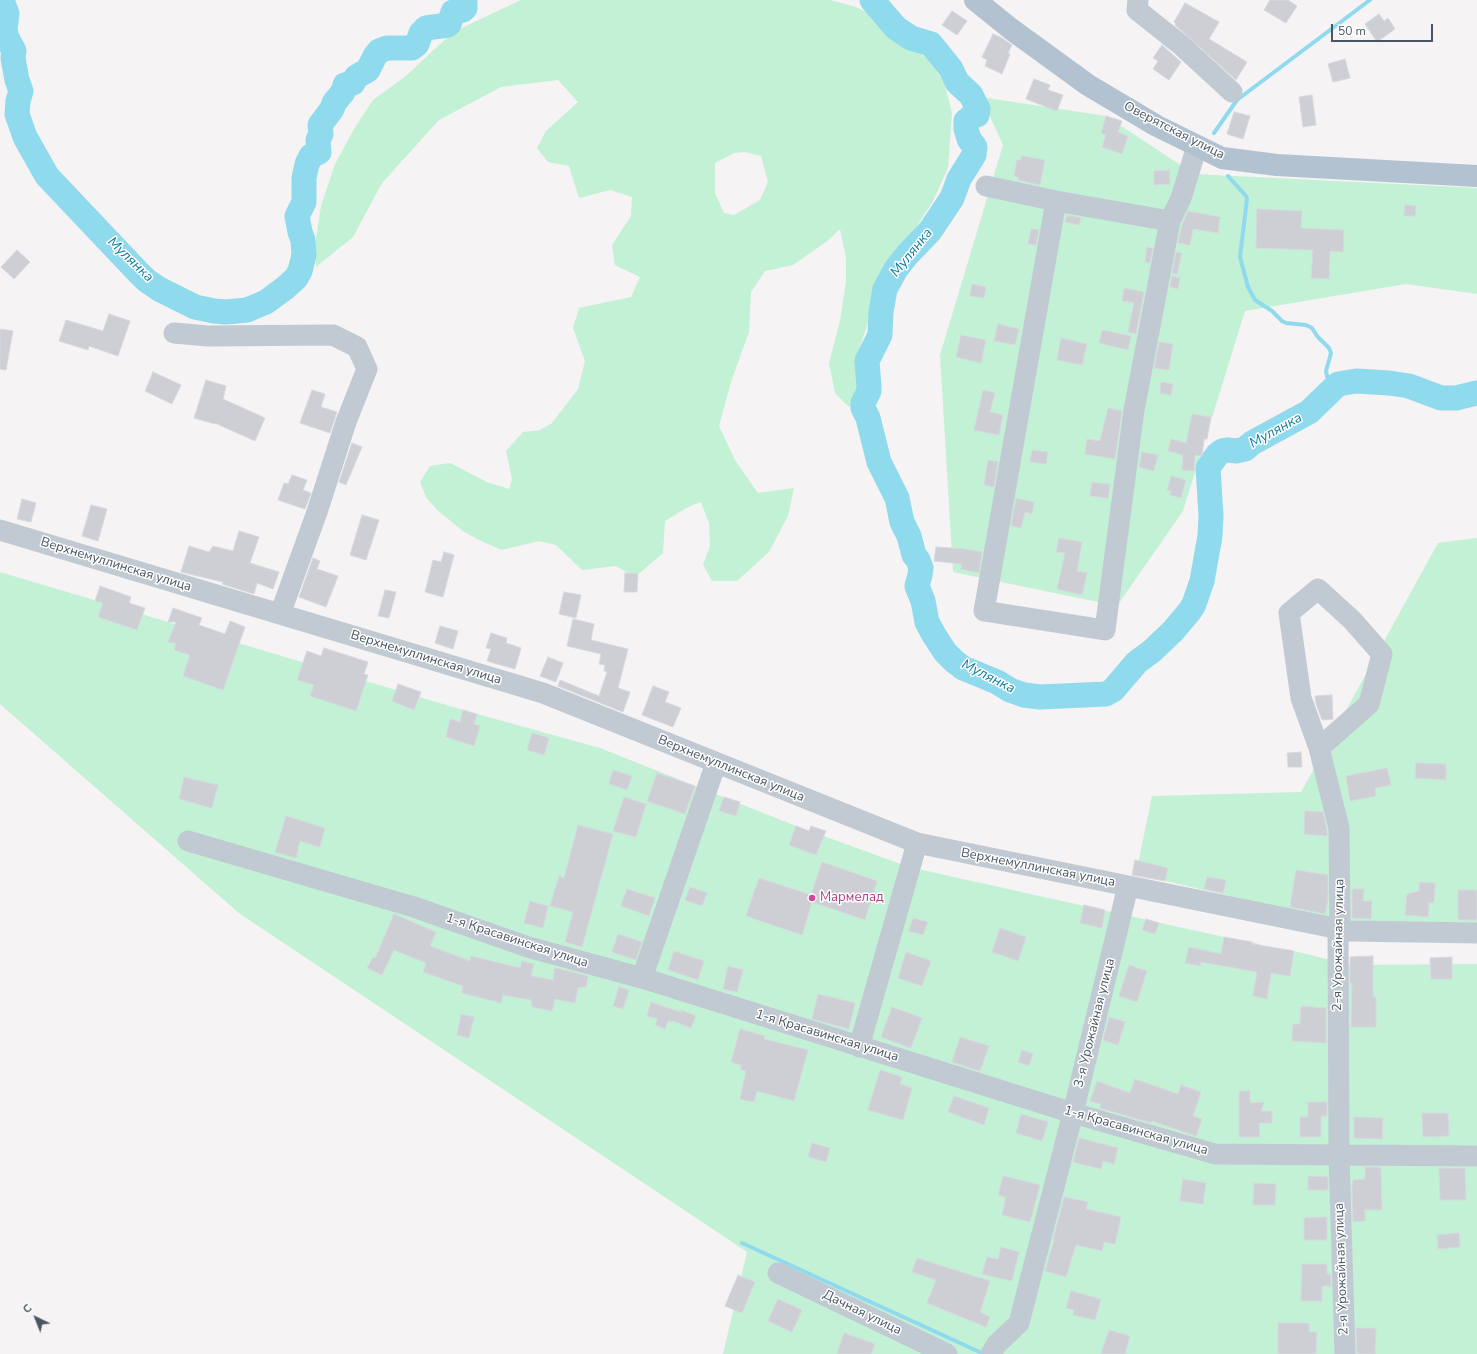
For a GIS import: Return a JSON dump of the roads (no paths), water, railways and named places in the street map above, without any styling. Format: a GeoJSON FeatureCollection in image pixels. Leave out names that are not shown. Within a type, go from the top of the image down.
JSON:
{"type":"FeatureCollection","features":[{"type":"Feature","properties":{"kind":"main road","name":"Оверятская улица"},"geometry":{"type":"LineString","coordinates":[[975,0],[1011,29],[1088,84],[1157,126],[1222,158],[1277,165],[1477,176]]}},
{"type":"Feature","properties":{"kind":"street"},"geometry":{"type":"LineString","coordinates":[[1138,0],[1137,10],[1181,45],[1232,92]]}},
{"type":"Feature","properties":{"kind":"street"},"geometry":{"type":"LineString","coordinates":[[1056,201],[984,611],[1105,630],[1134,410],[1170,221],[1181,198],[1197,146]]}},
{"type":"Feature","properties":{"kind":"street"},"geometry":{"type":"LineString","coordinates":[[986,186],[1056,201],[1170,221]]}},
{"type":"Feature","properties":{"kind":"street"},"geometry":{"type":"LineString","coordinates":[[174,333],[208,336],[332,335],[357,347],[367,369],[346,422],[317,512],[283,606],[276,613]]}},
{"type":"Feature","properties":{"kind":"street","name":"Верхнемуллинская улица"},"geometry":{"type":"LineString","coordinates":[[0,530],[543,694],[917,844],[1349,931],[1477,933]]}},
{"type":"Feature","properties":{"kind":"street","name":"2-я Урожайная улица"},"geometry":{"type":"LineString","coordinates":[[1319,748],[1369,704],[1382,654],[1352,620],[1318,589],[1290,613],[1301,698],[1319,748],[1339,828],[1339,1156],[1344,1354]]}},
{"type":"Feature","properties":{"kind":"street"},"geometry":{"type":"LineString","coordinates":[[642,978],[716,763]]}},
{"type":"Feature","properties":{"kind":"street","name":"1-я Красавинская улица"},"geometry":{"type":"LineString","coordinates":[[188,841],[414,907],[528,947],[642,978],[1073,1114],[1215,1154],[1477,1156]]}},
{"type":"Feature","properties":{"kind":"street"},"geometry":{"type":"LineString","coordinates":[[859,1046],[917,844]]}},
{"type":"Feature","properties":{"kind":"street","name":"3-я Урожайная улица"},"geometry":{"type":"LineString","coordinates":[[991,1354],[997,1344],[1019,1323],[1073,1114],[1128,886]]}},
{"type":"Feature","properties":{"kind":"street","name":"Дачная улица"},"geometry":{"type":"LineString","coordinates":[[778,1273],[946,1354]]}},
{"type":"Feature","properties":{"kind":"waterway","name":"Мулянка"},"geometry":{"type":"LineString","coordinates":[[2,0],[7,14],[5,30],[7,38],[14,51],[13,58],[17,80],[21,91],[18,101],[17,114],[25,137],[47,176],[146,280],[159,289],[195,307],[226,312],[247,310],[266,302],[296,278],[300,271],[304,255],[303,240],[297,216],[304,202],[304,178],[307,164],[311,156],[319,152],[318,140],[321,134],[320,125],[343,92],[345,85],[353,83],[356,77],[368,70],[379,51],[387,48],[412,48],[417,44],[421,33],[426,28],[448,25],[453,12],[463,10],[465,8],[465,0]]}},
{"type":"Feature","properties":{"kind":"waterway","name":"Мулянка"},"geometry":{"type":"LineString","coordinates":[[872,0],[896,28],[911,38],[931,44],[951,69],[957,82],[971,95],[978,109],[977,115],[972,116],[966,121],[966,129],[969,139],[975,147],[974,155],[959,179],[952,198],[930,231],[896,269],[885,289],[881,312],[880,335],[867,361],[869,391],[863,403],[863,408],[868,418],[879,462],[897,498],[902,522],[909,536],[914,555],[921,568],[917,586],[923,601],[927,622],[945,652],[963,668],[1024,695],[1040,697],[1106,694],[1113,690],[1137,662],[1152,651],[1173,631],[1194,604],[1202,581],[1210,536],[1211,515],[1208,468],[1217,455],[1222,451],[1236,451],[1245,449],[1252,443],[1309,412],[1338,384],[1356,381],[1389,383],[1409,386],[1441,398],[1456,398],[1477,393]]}},
{"type":"Feature","properties":{"kind":"waterway"},"geometry":{"type":"LineString","coordinates":[[1214,133],[1237,100],[1370,0]]}},
{"type":"Feature","properties":{"kind":"waterway"},"geometry":{"type":"LineString","coordinates":[[1228,176],[1247,199],[1240,257],[1248,287],[1255,300],[1272,311],[1282,321],[1286,323],[1306,325],[1312,328],[1317,336],[1329,348],[1331,353],[1326,371],[1328,380],[1333,388]]}},
{"type":"Feature","properties":{"kind":"waterway"},"geometry":{"type":"LineString","coordinates":[[742,1243],[984,1354]]}},
{"type":"Feature","properties":{"kind":"place","name":"Мармелад"},"geometry":{"type":"Point","coordinates":[812,898]}}]}
